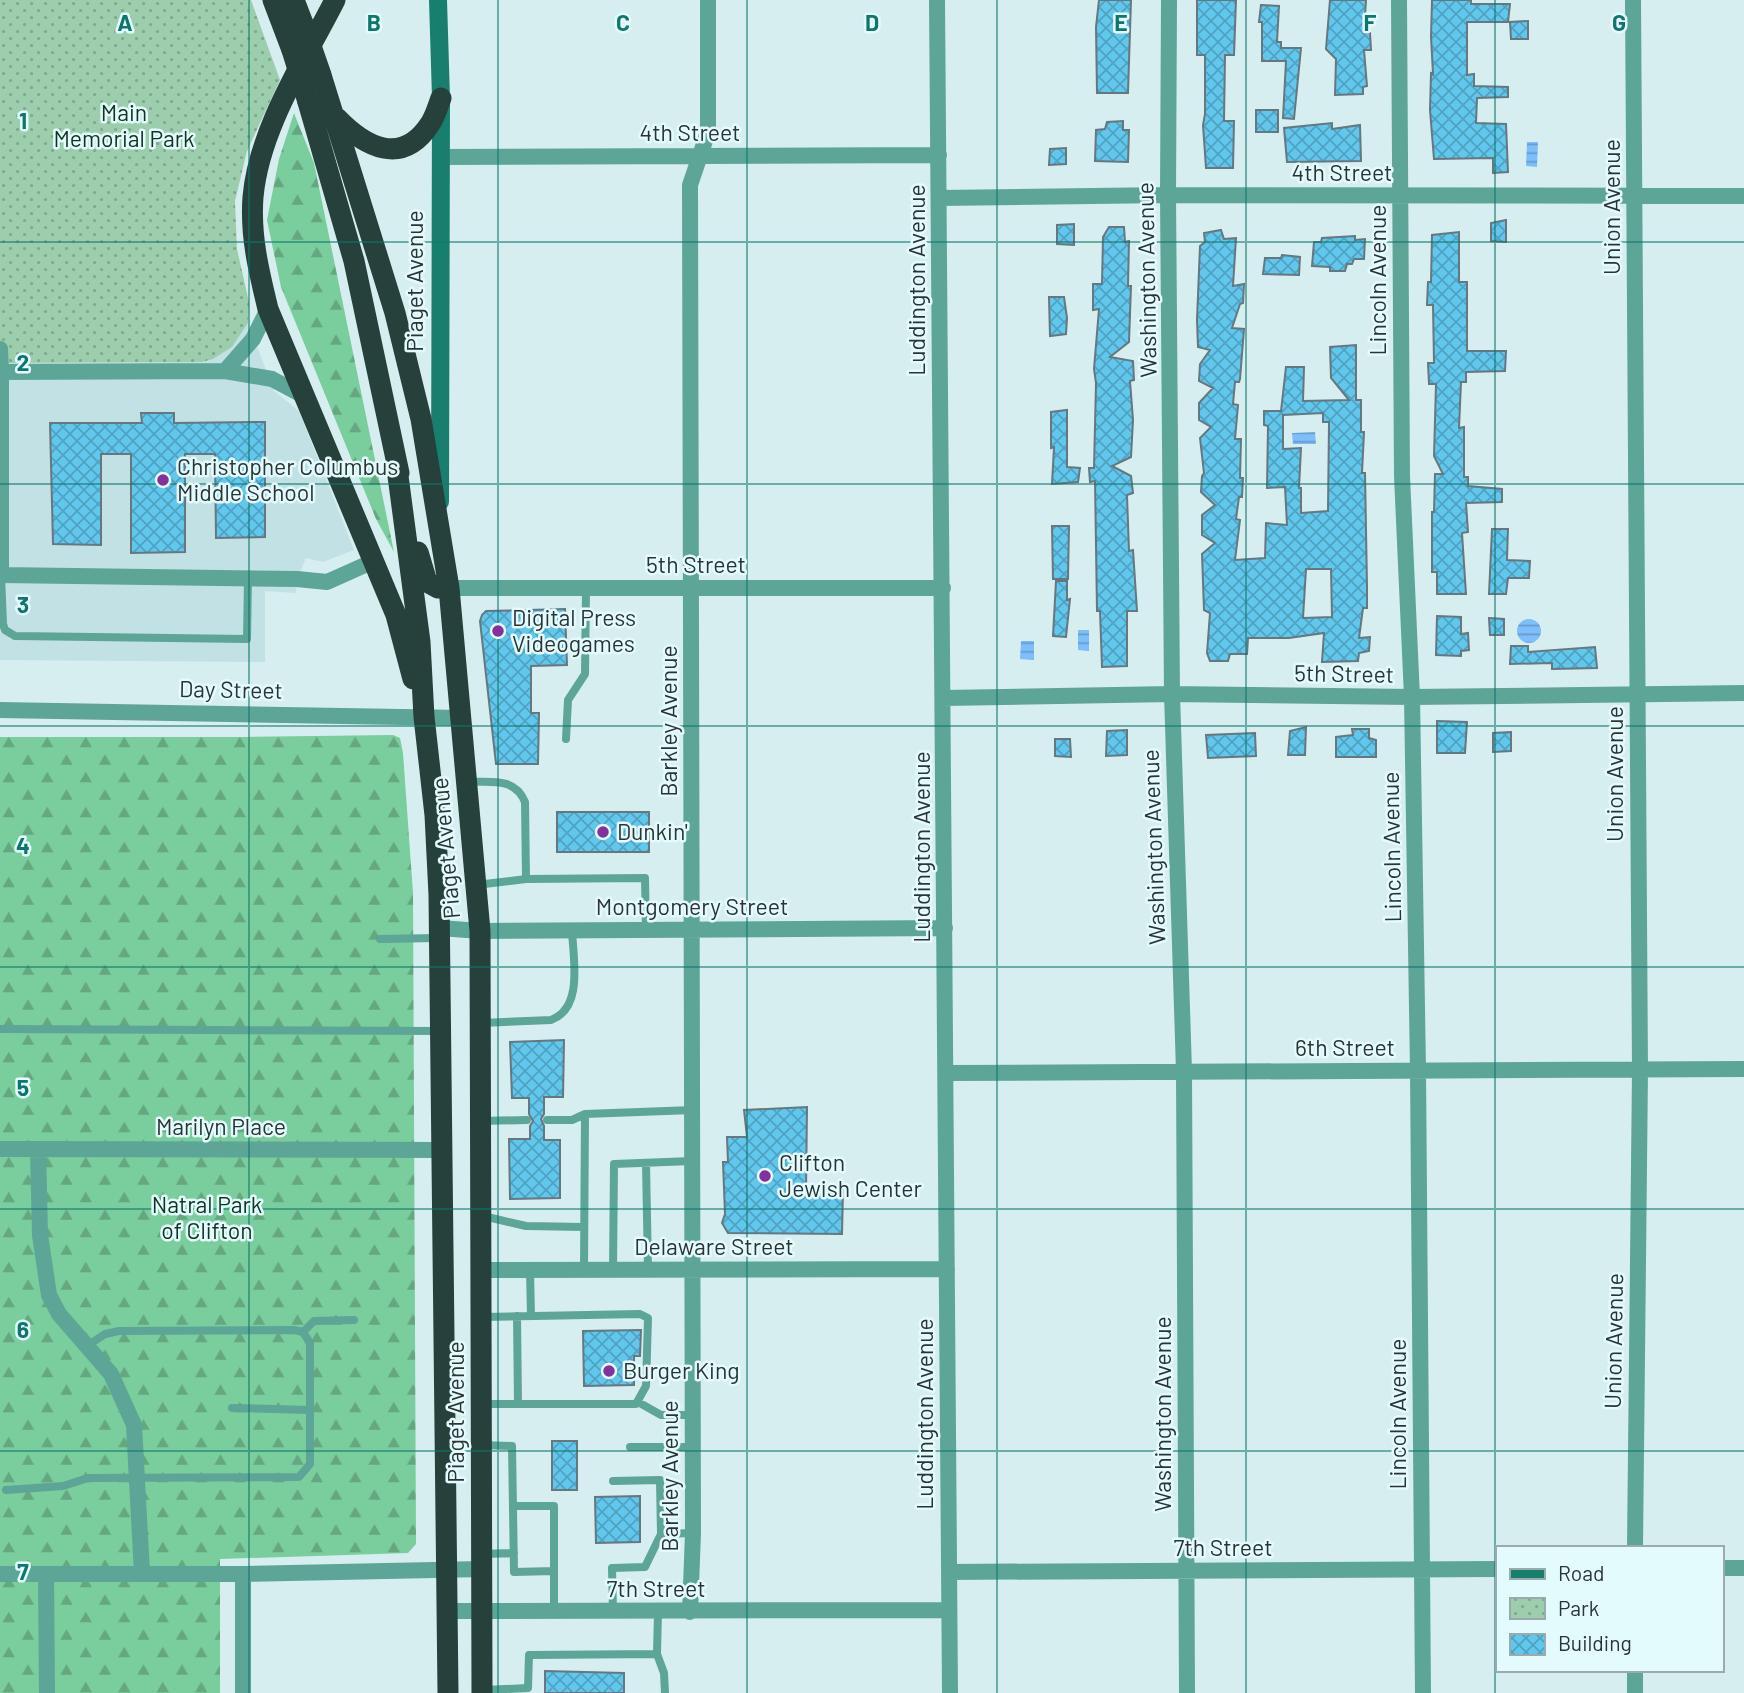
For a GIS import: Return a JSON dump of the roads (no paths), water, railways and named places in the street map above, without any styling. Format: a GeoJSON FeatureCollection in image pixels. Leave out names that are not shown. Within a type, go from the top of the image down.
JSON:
{"type":"FeatureCollection","features":[{"type":"Feature","properties":{"kind":"highway"},"geometry":{"type":"LineString","coordinates":[[273,0],[308,102],[354,261],[396,461],[427,582],[438,589],[449,588]]}},
{"type":"Feature","properties":{"kind":"highway"},"geometry":{"type":"LineString","coordinates":[[295,0],[335,116],[395,313],[421,419],[439,527]]}},
{"type":"Feature","properties":{"kind":"highway"},"geometry":{"type":"LineString","coordinates":[[335,0],[265,143],[256,176],[253,224],[256,258],[268,309],[396,615],[424,717]]}},
{"type":"Feature","properties":{"kind":"highway"},"geometry":{"type":"LineString","coordinates":[[268,309],[274,278],[263,223],[270,164],[281,135],[348,0]]}},
{"type":"Feature","properties":{"kind":"highway"},"geometry":{"type":"LineString","coordinates":[[335,116],[354,136],[373,147],[397,149],[416,140],[431,124],[441,98]]}},
{"type":"Feature","properties":{"kind":"highway","name":"Piaget Avenue"},"geometry":{"type":"LineString","coordinates":[[396,461],[420,642],[424,717],[435,815],[440,933],[448,1693]]}},
{"type":"Feature","properties":{"kind":"highway","name":"Piaget Avenue"},"geometry":{"type":"LineString","coordinates":[[439,527],[449,588],[480,931],[482,1691]]}},
{"type":"Feature","properties":{"kind":"street","name":"Piaget Avenue"},"geometry":{"type":"LineString","coordinates":[[438,0],[442,157],[442,477],[439,527]]}},
{"type":"Feature","properties":{"kind":"street","name":"Barkley Avenue"},"geometry":{"type":"LineString","coordinates":[[690,1612],[693,1533],[693,1270],[690,185],[708,132],[708,0]]}},
{"type":"Feature","properties":{"kind":"street","name":"Luddington Avenue"},"geometry":{"type":"LineString","coordinates":[[937,0],[950,1693]]}},
{"type":"Feature","properties":{"kind":"street","name":"Washington Avenue"},"geometry":{"type":"LineString","coordinates":[[1169,0],[1172,694],[1184,1071],[1187,1693]]}},
{"type":"Feature","properties":{"kind":"street","name":"Lincoln Avenue"},"geometry":{"type":"LineString","coordinates":[[1399,0],[1402,476],[1412,697],[1418,1070],[1423,1693]]}},
{"type":"Feature","properties":{"kind":"street","name":"Union Avenue"},"geometry":{"type":"LineString","coordinates":[[1633,0],[1640,1070],[1635,1546]]}},
{"type":"Feature","properties":{"kind":"street","name":"4th Street"},"geometry":{"type":"LineString","coordinates":[[442,157],[939,156]]}},
{"type":"Feature","properties":{"kind":"street","name":"4th Street"},"geometry":{"type":"LineString","coordinates":[[939,198],[1168,195],[1744,195]]}},
{"type":"Feature","properties":{"kind":"street"},"geometry":{"type":"LineString","coordinates":[[225,372],[253,339],[268,309]]}},
{"type":"Feature","properties":{"kind":"street"},"geometry":{"type":"LineString","coordinates":[[0,349],[1,575],[327,582],[374,561]]}},
{"type":"Feature","properties":{"kind":"street"},"geometry":{"type":"LineString","coordinates":[[1,372],[225,372],[272,379],[304,396]]}},
{"type":"Feature","properties":{"kind":"street","name":"5th Street"},"geometry":{"type":"LineString","coordinates":[[449,588],[943,588]]}},
{"type":"Feature","properties":{"kind":"street","name":"5th Street"},"geometry":{"type":"LineString","coordinates":[[944,698],[1172,694],[1412,697],[1744,693]]}},
{"type":"Feature","properties":{"kind":"street","name":"Day Street"},"geometry":{"type":"LineString","coordinates":[[0,710],[461,718]]}},
{"type":"Feature","properties":{"kind":"street","name":"Montgomery Street"},"geometry":{"type":"LineString","coordinates":[[440,933],[945,928]]}},
{"type":"Feature","properties":{"kind":"street","name":"6th Street"},"geometry":{"type":"LineString","coordinates":[[946,1073],[1744,1069]]}},
{"type":"Feature","properties":{"kind":"street","name":"Marilyn Place"},"geometry":{"type":"LineString","coordinates":[[0,1149],[442,1150]]}},
{"type":"Feature","properties":{"kind":"street"},"geometry":{"type":"LineString","coordinates":[[38,1149],[40,1236],[49,1295],[59,1314],[111,1374],[134,1425],[142,1573]]}},
{"type":"Feature","properties":{"kind":"street","name":"Delaware Street"},"geometry":{"type":"LineString","coordinates":[[481,1270],[947,1269]]}},
{"type":"Feature","properties":{"kind":"street"},"geometry":{"type":"LineString","coordinates":[[0,1574],[243,1574],[447,1570],[482,1561]]}},
{"type":"Feature","properties":{"kind":"street"},"geometry":{"type":"LineString","coordinates":[[1723,1568],[1744,1568]]}},
{"type":"Feature","properties":{"kind":"street","name":"7th Street"},"geometry":{"type":"LineString","coordinates":[[949,1572],[1496,1569]]}},
{"type":"Feature","properties":{"kind":"street"},"geometry":{"type":"LineString","coordinates":[[46,1574],[47,1693]]}},
{"type":"Feature","properties":{"kind":"street"},"geometry":{"type":"LineString","coordinates":[[243,1574],[243,1693]]}},
{"type":"Feature","properties":{"kind":"street","name":"7th Street"},"geometry":{"type":"LineString","coordinates":[[448,1611],[949,1611]]}},
{"type":"Feature","properties":{"kind":"street"},"geometry":{"type":"LineString","coordinates":[[1634,1693],[1635,1672]]}},
{"type":"Feature","properties":{"kind":"lane"},"geometry":{"type":"LineString","coordinates":[[1,575],[5,630],[15,636],[247,639],[248,579]]}},
{"type":"Feature","properties":{"kind":"lane"},"geometry":{"type":"LineString","coordinates":[[566,739],[568,700],[585,674],[586,588]]}},
{"type":"Feature","properties":{"kind":"lane"},"geometry":{"type":"LineString","coordinates":[[467,782],[505,782],[522,794],[525,802],[526,879]]}},
{"type":"Feature","properties":{"kind":"lane"},"geometry":{"type":"LineString","coordinates":[[476,884],[526,879],[645,878],[646,930]]}},
{"type":"Feature","properties":{"kind":"lane"},"geometry":{"type":"LineString","coordinates":[[481,1023],[551,1020],[567,1010],[573,996],[572,930]]}},
{"type":"Feature","properties":{"kind":"lane"},"geometry":{"type":"LineString","coordinates":[[380,939],[440,933]]}},
{"type":"Feature","properties":{"kind":"lane"},"geometry":{"type":"LineString","coordinates":[[0,1029],[441,1031]]}},
{"type":"Feature","properties":{"kind":"lane"},"geometry":{"type":"LineString","coordinates":[[547,1120],[572,1120],[585,1114],[692,1110]]}},
{"type":"Feature","properties":{"kind":"lane"},"geometry":{"type":"LineString","coordinates":[[584,1270],[585,1114]]}},
{"type":"Feature","properties":{"kind":"lane"},"geometry":{"type":"LineString","coordinates":[[481,1121],[527,1120]]}},
{"type":"Feature","properties":{"kind":"lane"},"geometry":{"type":"LineString","coordinates":[[613,1270],[614,1164],[692,1161]]}},
{"type":"Feature","properties":{"kind":"lane"},"geometry":{"type":"LineString","coordinates":[[646,1163],[648,1270]]}},
{"type":"Feature","properties":{"kind":"lane"},"geometry":{"type":"LineString","coordinates":[[481,1215],[526,1226],[584,1227]]}},
{"type":"Feature","properties":{"kind":"lane"},"geometry":{"type":"LineString","coordinates":[[530,1270],[531,1316]]}},
{"type":"Feature","properties":{"kind":"lane"},"geometry":{"type":"LineString","coordinates":[[481,1317],[640,1314],[648,1318],[646,1386],[638,1402]]}},
{"type":"Feature","properties":{"kind":"lane"},"geometry":{"type":"LineString","coordinates":[[517,1316],[518,1404]]}},
{"type":"Feature","properties":{"kind":"lane"},"geometry":{"type":"LineString","coordinates":[[303,1332],[314,1321],[354,1320]]}},
{"type":"Feature","properties":{"kind":"lane"},"geometry":{"type":"LineString","coordinates":[[6,1490],[63,1486],[88,1478],[299,1477],[310,1464],[310,1343],[303,1332],[119,1331],[105,1334],[87,1346]]}},
{"type":"Feature","properties":{"kind":"lane"},"geometry":{"type":"LineString","coordinates":[[482,1404],[638,1402],[661,1415],[693,1415]]}},
{"type":"Feature","properties":{"kind":"lane"},"geometry":{"type":"LineString","coordinates":[[232,1408],[310,1409]]}},
{"type":"Feature","properties":{"kind":"lane"},"geometry":{"type":"LineString","coordinates":[[482,1445],[512,1446],[514,1572],[554,1571]]}},
{"type":"Feature","properties":{"kind":"lane"},"geometry":{"type":"LineString","coordinates":[[630,1447],[693,1447]]}},
{"type":"Feature","properties":{"kind":"lane"},"geometry":{"type":"LineString","coordinates":[[612,1481],[660,1480],[661,1534],[645,1567],[612,1568],[613,1612]]}},
{"type":"Feature","properties":{"kind":"lane"},"geometry":{"type":"LineString","coordinates":[[513,1506],[554,1506],[551,1527],[554,1612]]}},
{"type":"Feature","properties":{"kind":"lane"},"geometry":{"type":"LineString","coordinates":[[514,1528],[524,1528]]}},
{"type":"Feature","properties":{"kind":"lane"},"geometry":{"type":"LineString","coordinates":[[661,1534],[693,1533]]}},
{"type":"Feature","properties":{"kind":"lane"},"geometry":{"type":"LineString","coordinates":[[482,1561],[524,1546]]}},
{"type":"Feature","properties":{"kind":"lane"},"geometry":{"type":"LineString","coordinates":[[658,1612],[657,1654],[664,1673],[665,1693]]}},
{"type":"Feature","properties":{"kind":"lane"},"geometry":{"type":"LineString","coordinates":[[482,1691],[528,1688],[529,1655],[657,1654]]}},
{"type":"Feature","properties":{"kind":"water"},"geometry":{"type":"Polygon","coordinates":[[[1527,142],[1538,142],[1537,167],[1526,166],[1527,142]]]}},
{"type":"Feature","properties":{"kind":"water"},"geometry":{"type":"Polygon","coordinates":[[[1315,432],[1316,444],[1293,444],[1292,433],[1315,432]]]}},
{"type":"Feature","properties":{"kind":"water"},"geometry":{"type":"Polygon","coordinates":[[[1529,619],[1537,623],[1541,631],[1537,639],[1529,643],[1521,639],[1517,631],[1521,623],[1529,619]]]}},
{"type":"Feature","properties":{"kind":"water"},"geometry":{"type":"Polygon","coordinates":[[[1078,630],[1089,630],[1089,651],[1078,650],[1078,630]]]}},
{"type":"Feature","properties":{"kind":"water"},"geometry":{"type":"Polygon","coordinates":[[[1021,641],[1034,641],[1034,660],[1020,659],[1021,641]]]}},
{"type":"Feature","properties":{"kind":"place","name":"Christopher Columbus Middle School"},"geometry":{"type":"Point","coordinates":[163,480]}},
{"type":"Feature","properties":{"kind":"place","name":"Digital Press Videogames"},"geometry":{"type":"Point","coordinates":[498,631]}},
{"type":"Feature","properties":{"kind":"place","name":"Dunkin'"},"geometry":{"type":"Point","coordinates":[603,832]}},
{"type":"Feature","properties":{"kind":"place","name":"Clifton Jewish Center"},"geometry":{"type":"Point","coordinates":[765,1176]}},
{"type":"Feature","properties":{"kind":"place","name":"Burger King"},"geometry":{"type":"Point","coordinates":[609,1371]}},
{"type":"Feature","properties":{"kind":"park label","name":"Main Memorial Park"},"geometry":{"type":"Point","coordinates":[124,126]}},
{"type":"Feature","properties":{"kind":"park label","name":"Natral Park of Clifton"},"geometry":{"type":"Point","coordinates":[207,1218]}}]}
